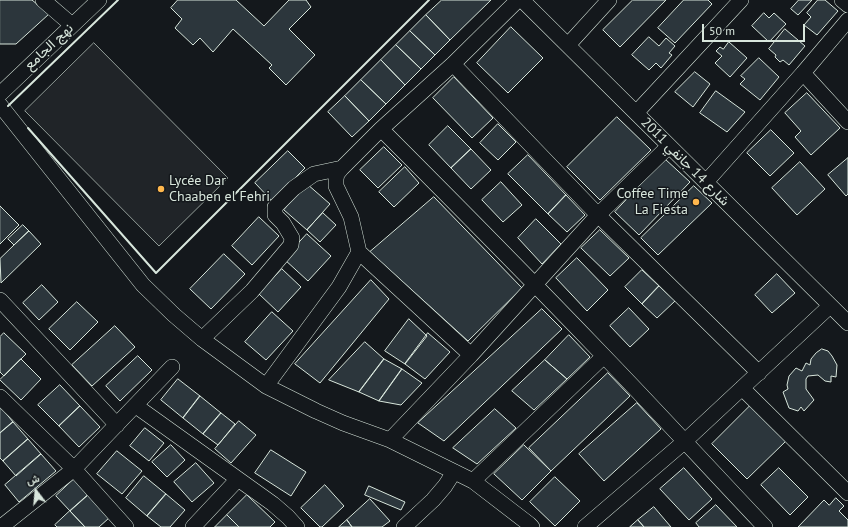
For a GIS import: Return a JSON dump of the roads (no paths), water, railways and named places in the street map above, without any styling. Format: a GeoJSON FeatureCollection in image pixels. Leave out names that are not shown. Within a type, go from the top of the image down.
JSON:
{"type":"FeatureCollection","features":[{"type":"Feature","properties":{"kind":"street"},"geometry":{"type":"LineString","coordinates":[[43,0],[72,25]]}},
{"type":"Feature","properties":{"kind":"street","name":"نهج الجامع"},"geometry":{"type":"LineString","coordinates":[[0,94],[98,0]]}},
{"type":"Feature","properties":{"kind":"street"},"geometry":{"type":"LineString","coordinates":[[471,355],[359,252],[351,217],[336,186],[336,179],[342,168],[381,129],[453,64],[518,0]]}},
{"type":"Feature","properties":{"kind":"street","name":"شارع 14 جانفي 2011"},"geometry":{"type":"LineString","coordinates":[[522,0],[848,323]]}},
{"type":"Feature","properties":{"kind":"street"},"geometry":{"type":"LineString","coordinates":[[568,45],[609,0]]}},
{"type":"Feature","properties":{"kind":"street"},"geometry":{"type":"LineString","coordinates":[[636,113],[741,0]]}},
{"type":"Feature","properties":{"kind":"street"},"geometry":{"type":"LineString","coordinates":[[842,0],[848,5]]}},
{"type":"Feature","properties":{"kind":"street"},"geometry":{"type":"LineString","coordinates":[[706,182],[848,20]]}},
{"type":"Feature","properties":{"kind":"street"},"geometry":{"type":"LineString","coordinates":[[453,64],[598,215],[759,373]]}},
{"type":"Feature","properties":{"kind":"street"},"geometry":{"type":"LineString","coordinates":[[803,73],[848,122]]}},
{"type":"Feature","properties":{"kind":"street"},"geometry":{"type":"LineString","coordinates":[[0,105],[143,285],[174,315],[202,339],[266,386],[343,423],[390,440],[473,482],[532,527]]}},
{"type":"Feature","properties":{"kind":"street"},"geometry":{"type":"LineString","coordinates":[[381,129],[535,284],[765,527]]}},
{"type":"Feature","properties":{"kind":"street"},"geometry":{"type":"LineString","coordinates":[[390,440],[471,355],[598,215],[669,146]]}},
{"type":"Feature","properties":{"kind":"street"},"geometry":{"type":"LineString","coordinates":[[202,339],[252,291],[291,245],[292,238],[283,223],[275,215],[275,207],[294,188],[314,174],[342,168]]}},
{"type":"Feature","properties":{"kind":"street"},"geometry":{"type":"LineString","coordinates":[[266,386],[339,287],[359,252]]}},
{"type":"Feature","properties":{"kind":"street"},"geometry":{"type":"LineString","coordinates":[[0,300],[117,425]]}},
{"type":"Feature","properties":{"kind":"street"},"geometry":{"type":"LineString","coordinates":[[585,527],[684,442],[830,306]]}},
{"type":"Feature","properties":{"kind":"street"},"geometry":{"type":"LineString","coordinates":[[473,482],[604,356]]}},
{"type":"Feature","properties":{"kind":"street"},"geometry":{"type":"LineString","coordinates":[[1,527],[74,469],[172,367]]}},
{"type":"Feature","properties":{"kind":"street"},"geometry":{"type":"LineString","coordinates":[[742,388],[848,493]]}},
{"type":"Feature","properties":{"kind":"street"},"geometry":{"type":"LineString","coordinates":[[0,397],[74,469],[119,525]]}},
{"type":"Feature","properties":{"kind":"street"},"geometry":{"type":"LineString","coordinates":[[136,406],[273,504],[297,527]]}},
{"type":"Feature","properties":{"kind":"street"},"geometry":{"type":"LineString","coordinates":[[404,527],[433,500],[454,472]]}},
{"type":"Feature","properties":{"kind":"street"},"geometry":{"type":"LineString","coordinates":[[193,527],[238,480]]}},
{"type":"Feature","properties":{"kind":"place","name":"Lycée Dar Chaaben el Fehri"},"geometry":{"type":"Point","coordinates":[161,189]}},
{"type":"Feature","properties":{"kind":"place","name":"Coffee Time La Fiesta"},"geometry":{"type":"Point","coordinates":[696,202]}}]}
